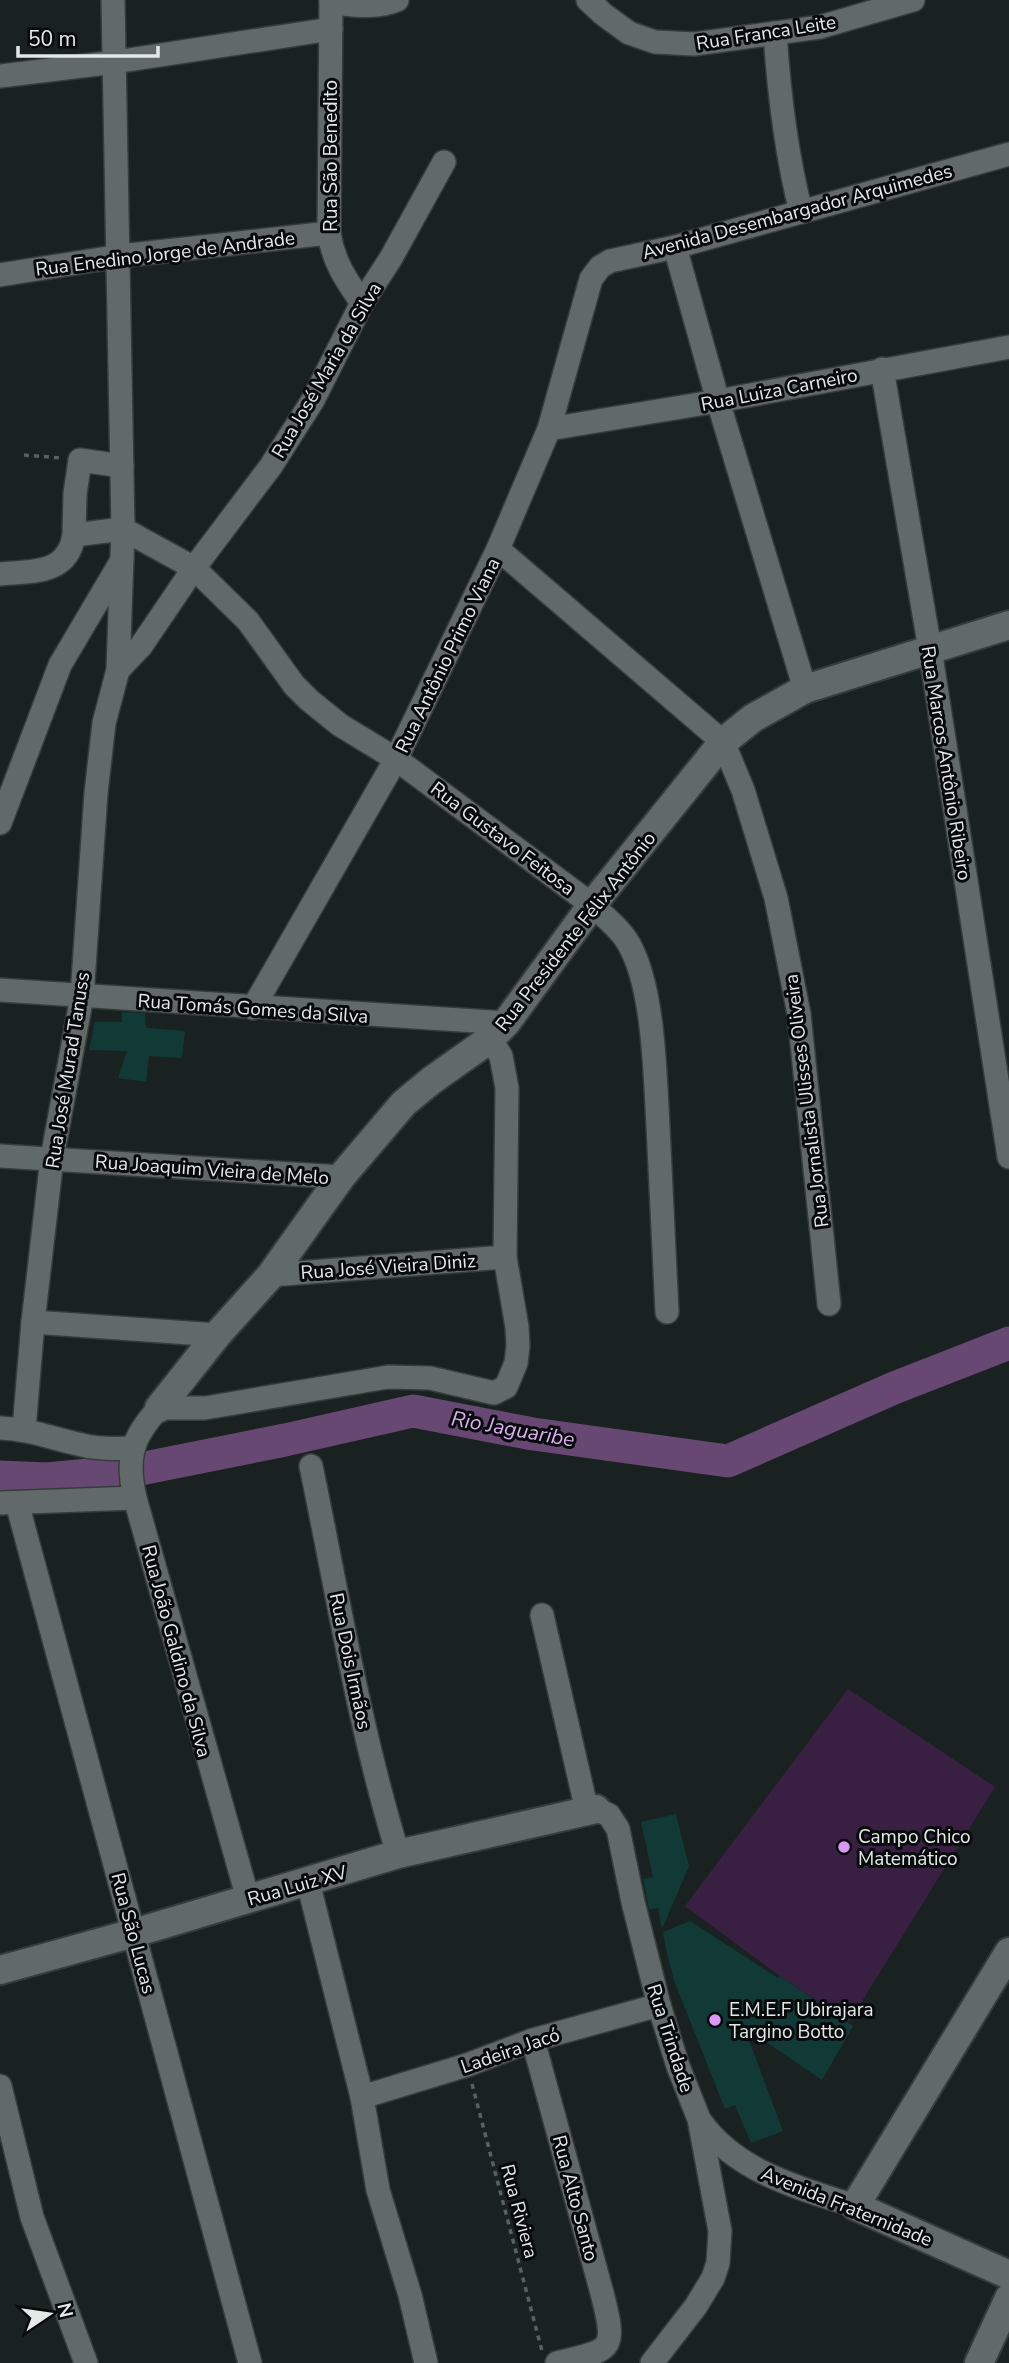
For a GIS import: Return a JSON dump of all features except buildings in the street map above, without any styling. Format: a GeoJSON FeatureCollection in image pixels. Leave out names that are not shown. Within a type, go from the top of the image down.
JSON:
{"type":"FeatureCollection","features":[{"type":"Feature","properties":{"kind":"street","name":"Rua José Murad Tanuss"},"geometry":{"type":"LineString","coordinates":[[24,1429],[52,1158],[82,996],[96,793],[104,723],[118,670],[123,529],[120,256],[113,0]]}},
{"type":"Feature","properties":{"kind":"street"},"geometry":{"type":"LineString","coordinates":[[331,2],[360,6],[382,5],[397,0]]}},
{"type":"Feature","properties":{"kind":"street","name":"Rua Franca Leite"},"geometry":{"type":"LineString","coordinates":[[588,0],[603,15],[629,33],[655,41],[694,44],[820,27],[913,0]]}},
{"type":"Feature","properties":{"kind":"street","name":"Rua São Benedito"},"geometry":{"type":"LineString","coordinates":[[331,2],[329,233],[332,253],[339,269],[362,303]]}},
{"type":"Feature","properties":{"kind":"street"},"geometry":{"type":"LineString","coordinates":[[0,76],[115,62],[331,29]]}},
{"type":"Feature","properties":{"kind":"street"},"geometry":{"type":"LineString","coordinates":[[775,33],[779,92],[789,163],[800,212]]}},
{"type":"Feature","properties":{"kind":"street","name":"Avenida Desembargador Arquimedes"},"geometry":{"type":"LineString","coordinates":[[591,279],[600,267],[610,261],[675,247],[1009,154]]}},
{"type":"Feature","properties":{"kind":"street","name":"Rua José Maria da Silva"},"geometry":{"type":"LineString","coordinates":[[118,670],[141,646],[194,568],[271,466],[313,400],[362,303],[391,258],[444,162]]}},
{"type":"Feature","properties":{"kind":"street","name":"Rua Enedino Jorge de Andrade"},"geometry":{"type":"LineString","coordinates":[[0,275],[120,256],[329,233]]}},
{"type":"Feature","properties":{"kind":"street"},"geometry":{"type":"LineString","coordinates":[[675,247],[804,689]]}},
{"type":"Feature","properties":{"kind":"street","name":"Rua Antônio Primo Viana"},"geometry":{"type":"LineString","coordinates":[[253,1008],[396,759],[498,549],[549,429],[591,279]]}},
{"type":"Feature","properties":{"kind":"street","name":"Rua Luiza Carneiro"},"geometry":{"type":"LineString","coordinates":[[549,429],[1009,347]]}},
{"type":"Feature","properties":{"kind":"street","name":"Rua Marcos Antônio Ribeiro"},"geometry":{"type":"LineString","coordinates":[[882,369],[1009,1157]]}},
{"type":"Feature","properties":{"kind":"street"},"geometry":{"type":"LineString","coordinates":[[0,575],[46,569],[59,563],[68,554],[74,535],[75,494],[80,460],[122,466]]}},
{"type":"Feature","properties":{"kind":"street"},"geometry":{"type":"LineString","coordinates":[[74,535],[123,529]]}},
{"type":"Feature","properties":{"kind":"street","name":"Rua Gustavo Feitosa"},"geometry":{"type":"LineString","coordinates":[[123,529],[194,568],[248,621],[294,685],[309,700],[340,725],[396,759],[592,905],[631,946],[639,968],[650,1020],[656,1081],[667,1312]]}},
{"type":"Feature","properties":{"kind":"street","name":"Rua Jornalista Ulisses Oliveira"},"geometry":{"type":"LineString","coordinates":[[498,549],[723,742],[743,790],[776,898],[799,1014],[829,1304]]}},
{"type":"Feature","properties":{"kind":"street"},"geometry":{"type":"LineString","coordinates":[[0,823],[60,665],[122,560]]}},
{"type":"Feature","properties":{"kind":"street","name":"Rua Presidente Félix Antônio"},"geometry":{"type":"LineString","coordinates":[[159,1408],[217,1335],[271,1275],[341,1177],[404,1103],[498,1031],[592,905],[723,742],[752,719],[804,689],[1009,625]]}},
{"type":"Feature","properties":{"kind":"street","name":"Rua Tomás Gomes da Silva"},"geometry":{"type":"LineString","coordinates":[[0,990],[253,1008],[498,1031]]}},
{"type":"Feature","properties":{"kind":"street"},"geometry":{"type":"LineString","coordinates":[[0,1428],[24,1429],[85,1446],[131,1453],[150,1418],[159,1408],[205,1408],[388,1377],[430,1378],[494,1393],[500,1391],[510,1379],[518,1346],[505,1257],[507,1088],[498,1031]]}},
{"type":"Feature","properties":{"kind":"street","name":"Rua Joaquim Vieira de Melo"},"geometry":{"type":"LineString","coordinates":[[0,1156],[341,1177]]}},
{"type":"Feature","properties":{"kind":"street","name":"Rua José Vieira Diniz"},"geometry":{"type":"LineString","coordinates":[[271,1275],[505,1257]]}},
{"type":"Feature","properties":{"kind":"street"},"geometry":{"type":"LineString","coordinates":[[33,1322],[217,1335]]}},
{"type":"Feature","properties":{"kind":"street","name":"Rua João Galdino da Silva"},"geometry":{"type":"LineString","coordinates":[[131,1453],[134,1492],[248,1899]]}},
{"type":"Feature","properties":{"kind":"street","name":"Rua Dois Irmãos"},"geometry":{"type":"LineString","coordinates":[[311,1466],[360,1709],[398,1854]]}},
{"type":"Feature","properties":{"kind":"street"},"geometry":{"type":"LineString","coordinates":[[8,1503],[134,1492]]}},
{"type":"Feature","properties":{"kind":"street","name":"Rua São Lucas"},"geometry":{"type":"LineString","coordinates":[[8,1503],[134,1933],[250,2363]]}},
{"type":"Feature","properties":{"kind":"street"},"geometry":{"type":"LineString","coordinates":[[542,1615],[592,1810]]}},
{"type":"Feature","properties":{"kind":"street","name":"Rua Luiz XV"},"geometry":{"type":"LineString","coordinates":[[0,1970],[398,1854],[592,1810]]}},
{"type":"Feature","properties":{"kind":"street","name":"Rua Trindade"},"geometry":{"type":"LineString","coordinates":[[592,1810],[609,1815],[618,1829],[659,2005],[678,2066],[699,2119],[720,2231],[718,2263],[713,2278],[652,2363]]}},
{"type":"Feature","properties":{"kind":"street"},"geometry":{"type":"LineString","coordinates":[[308,1882],[362,2097],[378,2190],[410,2295],[426,2363]]}},
{"type":"Feature","properties":{"kind":"street"},"geometry":{"type":"LineString","coordinates":[[855,2206],[1009,1952]]}},
{"type":"Feature","properties":{"kind":"street","name":"Ladeira Jacó"},"geometry":{"type":"LineString","coordinates":[[362,2097],[467,2065],[533,2040],[659,2005]]}},
{"type":"Feature","properties":{"kind":"street","name":"Rua Alto Santo"},"geometry":{"type":"LineString","coordinates":[[533,2040],[607,2314],[608,2342],[605,2348],[598,2353],[557,2363]]}},
{"type":"Feature","properties":{"kind":"street"},"geometry":{"type":"LineString","coordinates":[[0,2086],[32,2217],[86,2363]]}},
{"type":"Feature","properties":{"kind":"street","name":"Avenida Fraternidade"},"geometry":{"type":"LineString","coordinates":[[699,2119],[714,2140],[745,2164],[855,2206],[1009,2275]]}},
{"type":"Feature","properties":{"kind":"street"},"geometry":{"type":"LineString","coordinates":[[979,2363],[1009,2298]]}},
{"type":"Feature","properties":{"kind":"path"},"geometry":{"type":"LineString","coordinates":[[24,455],[80,460]]}},
{"type":"Feature","properties":{"kind":"path","name":"Rua Riviera"},"geometry":{"type":"LineString","coordinates":[[467,2065],[546,2363]]}},
{"type":"Feature","properties":{"kind":"shaded area","name":"Campo Chico Matemático"},"geometry":{"type":"Polygon","coordinates":[[[848,1689],[995,1787],[849,2022],[780,1976],[685,1906],[848,1689]]]}},
{"type":"Feature","properties":{"kind":"waterway","name":"Rio Jaguaribe"},"geometry":{"type":"LineString","coordinates":[[0,1477],[47,1479],[130,1471],[413,1411],[533,1434],[728,1461],[894,1388],[1009,1343]]}},
{"type":"Feature","properties":{"kind":"place","name":"Campo Chico Matemático"},"geometry":{"type":"Point","coordinates":[844,1847]}},
{"type":"Feature","properties":{"kind":"place","name":"E.M.E.F Ubirajara Targino Botto"},"geometry":{"type":"Point","coordinates":[715,2020]}}]}
